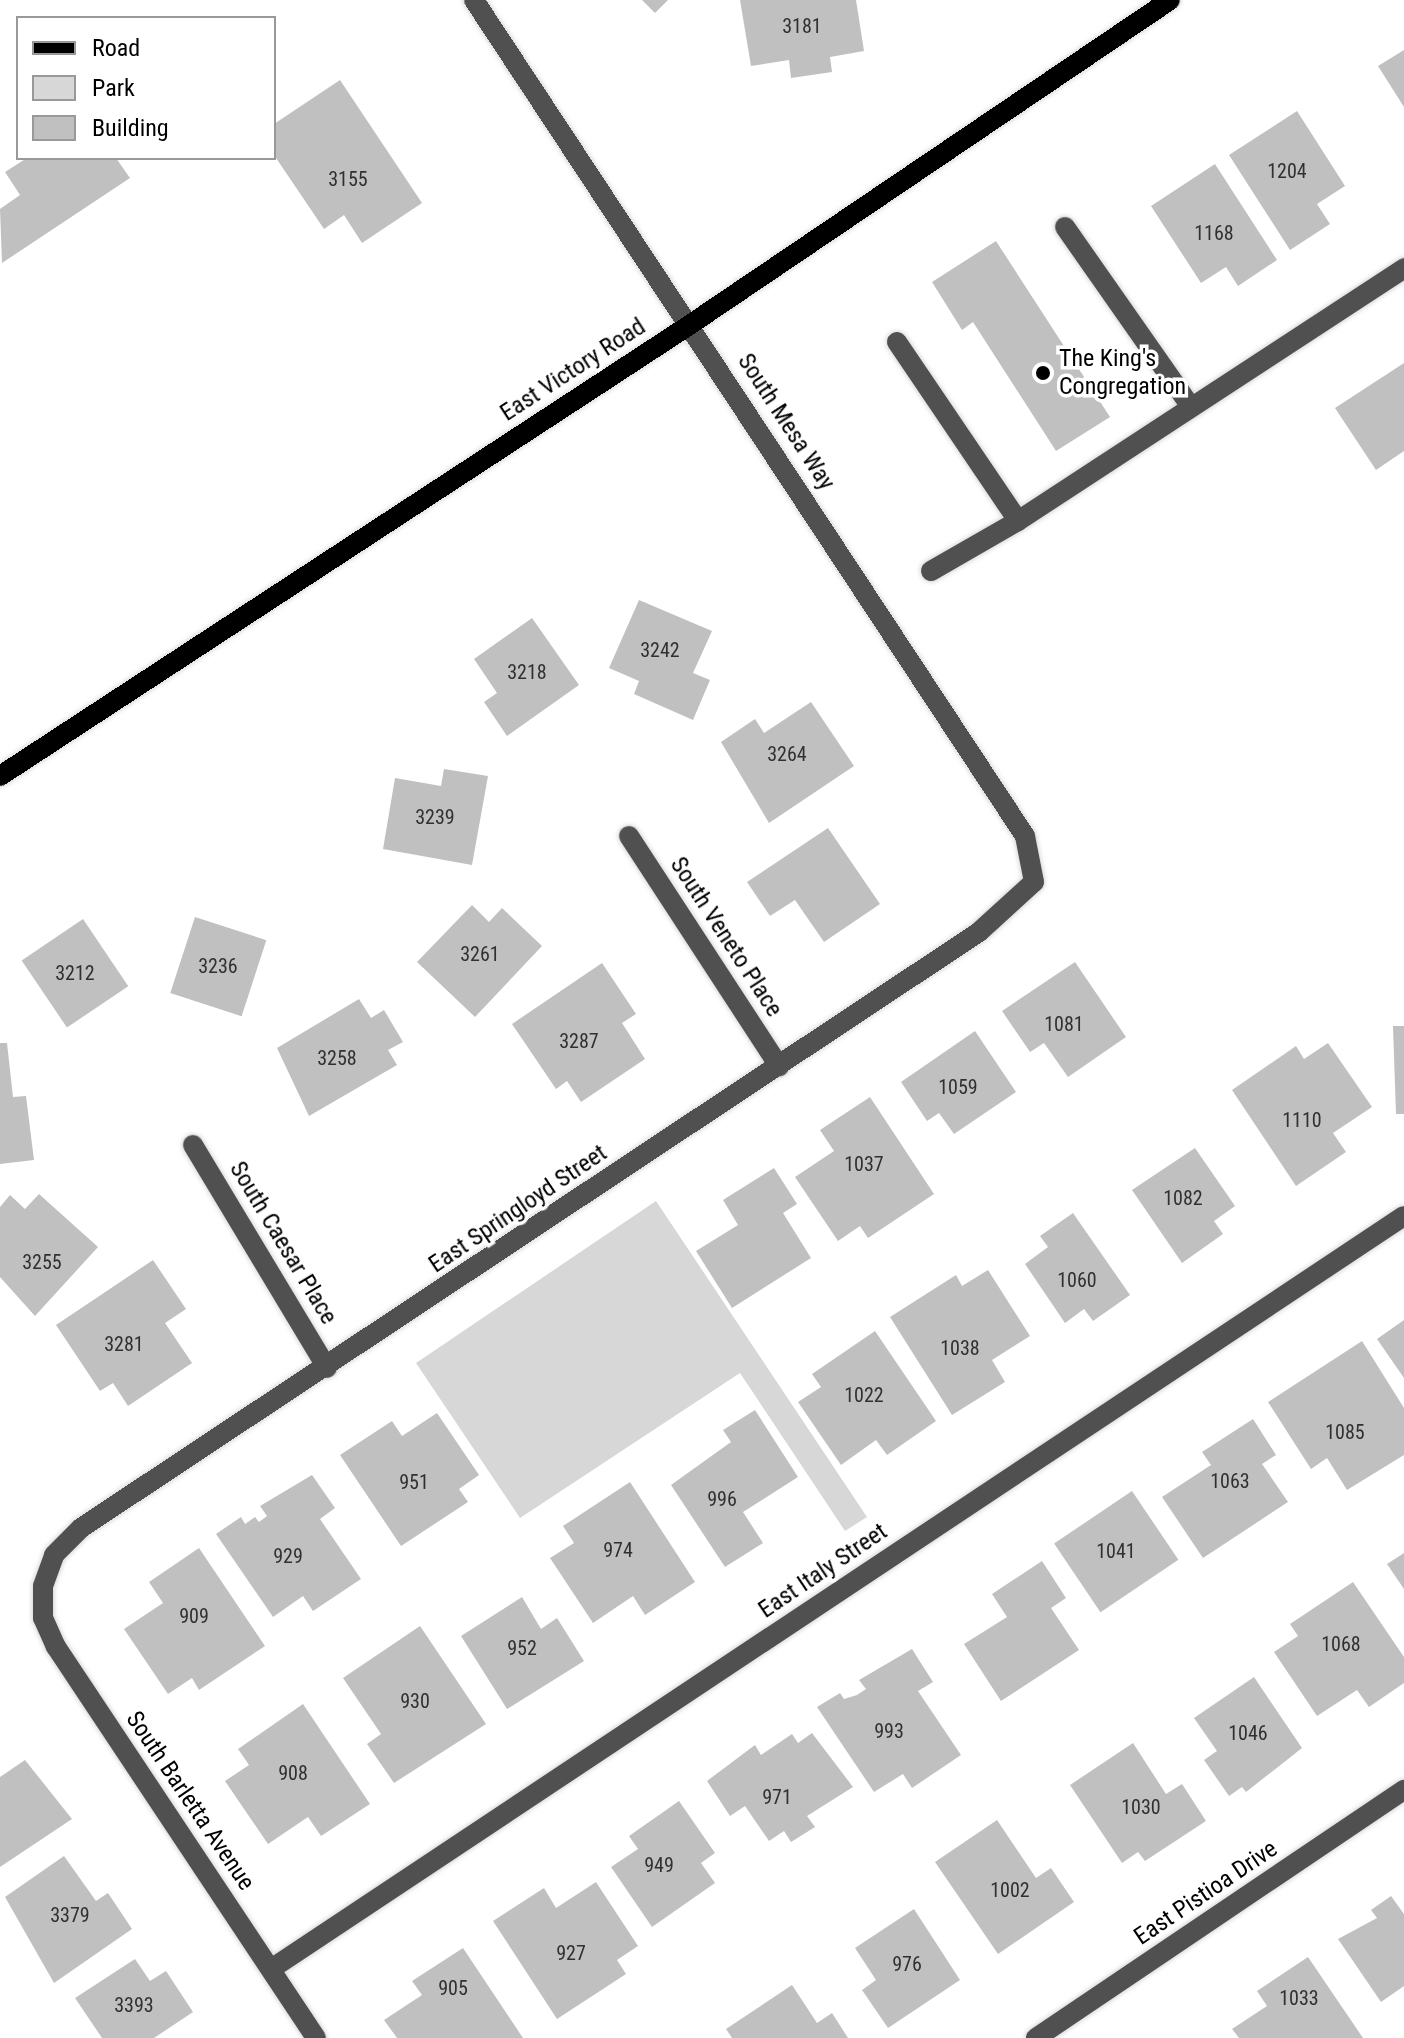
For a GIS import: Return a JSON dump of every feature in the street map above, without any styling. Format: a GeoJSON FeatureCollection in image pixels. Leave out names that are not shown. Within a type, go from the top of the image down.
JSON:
{"type":"FeatureCollection","features":[{"type":"Feature","properties":{"kind":"main road","name":"East Victory Road"},"geometry":{"type":"LineString","coordinates":[[0,776],[691,324],[1170,0]]}},
{"type":"Feature","properties":{"kind":"street","name":"South Mesa Way"},"geometry":{"type":"LineString","coordinates":[[474,0],[691,324],[1025,836],[1034,882]]}},
{"type":"Feature","properties":{"kind":"street"},"geometry":{"type":"LineString","coordinates":[[1065,227],[1189,404]]}},
{"type":"Feature","properties":{"kind":"street"},"geometry":{"type":"LineString","coordinates":[[931,571],[1018,521],[1189,404],[1245,375],[1404,268]]}},
{"type":"Feature","properties":{"kind":"street"},"geometry":{"type":"LineString","coordinates":[[897,342],[1018,521]]}},
{"type":"Feature","properties":{"kind":"street","name":"South Veneto Place"},"geometry":{"type":"LineString","coordinates":[[629,836],[779,1066]]}},
{"type":"Feature","properties":{"kind":"street","name":"East Springloyd Street"},"geometry":{"type":"LineString","coordinates":[[43,1586],[54,1555],[81,1528],[327,1368],[979,932],[1034,882]]}},
{"type":"Feature","properties":{"kind":"street","name":"South Caesar Place"},"geometry":{"type":"LineString","coordinates":[[193,1145],[327,1368]]}},
{"type":"Feature","properties":{"kind":"street","name":"East Italy Street"},"geometry":{"type":"LineString","coordinates":[[271,1969],[1404,1216]]}},
{"type":"Feature","properties":{"kind":"street","name":"South Barletta Avenue"},"geometry":{"type":"LineString","coordinates":[[43,1586],[43,1618],[56,1647],[316,2038]]}},
{"type":"Feature","properties":{"kind":"street","name":"East Pistioa Drive"},"geometry":{"type":"LineString","coordinates":[[1036,2038],[1404,1790]]}},
{"type":"Feature","properties":{"kind":"green space"},"geometry":{"type":"Polygon","coordinates":[[[656,1201],[867,1517],[845,1531],[740,1373],[520,1518],[416,1363],[656,1201]]]}},
{"type":"Feature","properties":{"kind":"building"},"geometry":{"type":"Polygon","coordinates":[[[642,0],[668,0],[655,13],[642,0]]]}},
{"type":"Feature","properties":{"kind":"building"},"geometry":{"type":"Polygon","coordinates":[[[740,0],[856,0],[864,51],[830,57],[832,72],[791,78],[789,60],[751,66],[740,0]]]}},
{"type":"Feature","properties":{"kind":"building"},"geometry":{"type":"Polygon","coordinates":[[[1404,50],[1404,107],[1378,66],[1404,50]]]}},
{"type":"Feature","properties":{"kind":"building"},"geometry":{"type":"Polygon","coordinates":[[[340,80],[422,203],[362,243],[344,215],[324,229],[276,158],[276,123],[340,80]]]}},
{"type":"Feature","properties":{"kind":"building"},"geometry":{"type":"Polygon","coordinates":[[[1297,111],[1345,186],[1317,204],[1330,224],[1290,250],[1229,155],[1297,111]]]}},
{"type":"Feature","properties":{"kind":"building"},"geometry":{"type":"Polygon","coordinates":[[[24,160],[117,160],[130,178],[2,263],[0,209],[20,195],[5,172],[24,160]]]}},
{"type":"Feature","properties":{"kind":"building"},"geometry":{"type":"Polygon","coordinates":[[[1215,164],[1277,260],[1238,286],[1226,267],[1201,283],[1151,206],[1215,164]]]}},
{"type":"Feature","properties":{"kind":"building","name":"The King's Congregation"},"geometry":{"type":"Polygon","coordinates":[[[996,241],[1110,417],[1056,451],[973,322],[962,330],[932,282],[996,241]]]}},
{"type":"Feature","properties":{"kind":"building"},"geometry":{"type":"Polygon","coordinates":[[[1404,363],[1404,451],[1376,470],[1335,408],[1404,363]]]}},
{"type":"Feature","properties":{"kind":"building"},"geometry":{"type":"Polygon","coordinates":[[[639,600],[712,631],[693,673],[710,680],[693,720],[634,694],[639,681],[609,668],[639,600]]]}},
{"type":"Feature","properties":{"kind":"building"},"geometry":{"type":"Polygon","coordinates":[[[532,618],[579,685],[507,736],[484,702],[497,693],[474,659],[532,618]]]}},
{"type":"Feature","properties":{"kind":"building"},"geometry":{"type":"Polygon","coordinates":[[[811,702],[854,766],[769,823],[721,742],[755,719],[764,733],[811,702]]]}},
{"type":"Feature","properties":{"kind":"building"},"geometry":{"type":"Polygon","coordinates":[[[444,769],[488,776],[472,865],[383,849],[395,778],[441,786],[444,769]]]}},
{"type":"Feature","properties":{"kind":"building"},"geometry":{"type":"Polygon","coordinates":[[[828,828],[880,904],[824,942],[795,900],[770,916],[747,882],[828,828]]]}},
{"type":"Feature","properties":{"kind":"building"},"geometry":{"type":"Polygon","coordinates":[[[472,905],[489,922],[502,908],[542,946],[475,1017],[417,962],[472,905]]]}},
{"type":"Feature","properties":{"kind":"building"},"geometry":{"type":"Polygon","coordinates":[[[195,917],[266,940],[242,1016],[170,993],[195,917]]]}},
{"type":"Feature","properties":{"kind":"building"},"geometry":{"type":"Polygon","coordinates":[[[83,919],[128,986],[67,1028],[22,960],[83,919]]]}},
{"type":"Feature","properties":{"kind":"building"},"geometry":{"type":"Polygon","coordinates":[[[1075,962],[1126,1037],[1068,1077],[1044,1043],[1030,1052],[1002,1011],[1075,962]]]}},
{"type":"Feature","properties":{"kind":"building"},"geometry":{"type":"Polygon","coordinates":[[[602,963],[636,1014],[622,1023],[645,1059],[581,1102],[567,1081],[556,1089],[512,1024],[602,963]]]}},
{"type":"Feature","properties":{"kind":"building"},"geometry":{"type":"Polygon","coordinates":[[[359,999],[371,1018],[384,1010],[403,1042],[388,1050],[397,1065],[309,1116],[277,1048],[359,999]]]}},
{"type":"Feature","properties":{"kind":"building"},"geometry":{"type":"Polygon","coordinates":[[[1393,1026],[1404,1026],[1404,1114],[1396,1114],[1393,1026]]]}},
{"type":"Feature","properties":{"kind":"building"},"geometry":{"type":"Polygon","coordinates":[[[975,1031],[1016,1092],[954,1134],[939,1113],[927,1121],[901,1082],[975,1031]]]}},
{"type":"Feature","properties":{"kind":"building"},"geometry":{"type":"Polygon","coordinates":[[[0,1043],[7,1043],[13,1097],[26,1096],[34,1160],[0,1164],[0,1043]]]}},
{"type":"Feature","properties":{"kind":"building"},"geometry":{"type":"Polygon","coordinates":[[[1328,1043],[1372,1107],[1333,1133],[1346,1152],[1296,1186],[1232,1090],[1296,1046],[1304,1059],[1328,1043]]]}},
{"type":"Feature","properties":{"kind":"building"},"geometry":{"type":"Polygon","coordinates":[[[870,1097],[934,1194],[868,1238],[860,1226],[838,1241],[795,1177],[834,1151],[820,1130],[870,1097]]]}},
{"type":"Feature","properties":{"kind":"building"},"geometry":{"type":"Polygon","coordinates":[[[1195,1148],[1235,1206],[1214,1221],[1223,1234],[1182,1263],[1132,1190],[1195,1148]]]}},
{"type":"Feature","properties":{"kind":"building"},"geometry":{"type":"Polygon","coordinates":[[[774,1168],[797,1204],[783,1213],[811,1258],[732,1308],[696,1251],[738,1225],[723,1200],[774,1168]]]}},
{"type":"Feature","properties":{"kind":"building"},"geometry":{"type":"Polygon","coordinates":[[[39,1194],[98,1247],[35,1316],[0,1277],[0,1207],[10,1195],[25,1209],[39,1194]]]}},
{"type":"Feature","properties":{"kind":"building"},"geometry":{"type":"Polygon","coordinates":[[[1073,1213],[1130,1295],[1093,1321],[1084,1309],[1065,1323],[1025,1264],[1048,1247],[1040,1236],[1073,1213]]]}},
{"type":"Feature","properties":{"kind":"building"},"geometry":{"type":"Polygon","coordinates":[[[153,1260],[186,1309],[165,1323],[192,1363],[128,1406],[113,1383],[100,1391],[56,1325],[153,1260]]]}},
{"type":"Feature","properties":{"kind":"building"},"geometry":{"type":"Polygon","coordinates":[[[988,1270],[1030,1336],[992,1360],[1005,1382],[952,1415],[890,1317],[956,1275],[962,1286],[988,1270]]]}},
{"type":"Feature","properties":{"kind":"building"},"geometry":{"type":"Polygon","coordinates":[[[1404,1320],[1404,1378],[1377,1339],[1404,1320]]]}},
{"type":"Feature","properties":{"kind":"building"},"geometry":{"type":"Polygon","coordinates":[[[875,1331],[936,1421],[887,1455],[876,1440],[841,1465],[798,1402],[821,1387],[812,1374],[875,1331]]]}},
{"type":"Feature","properties":{"kind":"building"},"geometry":{"type":"Polygon","coordinates":[[[1362,1341],[1404,1408],[1404,1455],[1347,1490],[1327,1458],[1311,1469],[1268,1402],[1362,1341]]]}},
{"type":"Feature","properties":{"kind":"building"},"geometry":{"type":"Polygon","coordinates":[[[755,1410],[798,1477],[743,1512],[763,1543],[725,1567],[671,1485],[731,1442],[723,1430],[755,1410]]]}},
{"type":"Feature","properties":{"kind":"building"},"geometry":{"type":"Polygon","coordinates":[[[437,1413],[479,1475],[459,1489],[468,1502],[401,1546],[340,1455],[392,1421],[402,1436],[437,1413]]]}},
{"type":"Feature","properties":{"kind":"building"},"geometry":{"type":"Polygon","coordinates":[[[1253,1419],[1276,1455],[1262,1464],[1288,1502],[1203,1558],[1162,1497],[1211,1465],[1202,1452],[1253,1419]]]}},
{"type":"Feature","properties":{"kind":"building"},"geometry":{"type":"Polygon","coordinates":[[[312,1475],[335,1508],[320,1519],[361,1579],[313,1611],[303,1596],[273,1617],[216,1534],[241,1517],[245,1524],[255,1517],[259,1522],[267,1516],[260,1506],[312,1475]]]}},
{"type":"Feature","properties":{"kind":"building"},"geometry":{"type":"Polygon","coordinates":[[[630,1482],[695,1582],[645,1615],[633,1596],[593,1623],[550,1558],[574,1543],[563,1526],[630,1482]]]}},
{"type":"Feature","properties":{"kind":"building"},"geometry":{"type":"Polygon","coordinates":[[[1132,1491],[1178,1560],[1100,1612],[1054,1544],[1132,1491]]]}},
{"type":"Feature","properties":{"kind":"building"},"geometry":{"type":"Polygon","coordinates":[[[199,1548],[265,1646],[199,1690],[192,1678],[168,1694],[124,1629],[163,1603],[149,1582],[199,1548]]]}},
{"type":"Feature","properties":{"kind":"building"},"geometry":{"type":"Polygon","coordinates":[[[1404,1553],[1404,1589],[1387,1564],[1404,1553]]]}},
{"type":"Feature","properties":{"kind":"building"},"geometry":{"type":"Polygon","coordinates":[[[1042,1561],[1066,1598],[1051,1608],[1079,1650],[1001,1701],[964,1644],[1007,1617],[992,1594],[1042,1561]]]}},
{"type":"Feature","properties":{"kind":"building"},"geometry":{"type":"Polygon","coordinates":[[[1353,1582],[1404,1657],[1404,1683],[1369,1707],[1357,1690],[1317,1716],[1274,1652],[1298,1636],[1290,1624],[1353,1582]]]}},
{"type":"Feature","properties":{"kind":"building"},"geometry":{"type":"Polygon","coordinates":[[[522,1597],[541,1629],[557,1618],[584,1661],[507,1709],[461,1636],[522,1597]]]}},
{"type":"Feature","properties":{"kind":"building"},"geometry":{"type":"Polygon","coordinates":[[[420,1626],[486,1724],[394,1783],[367,1744],[381,1734],[343,1678],[420,1626]]]}},
{"type":"Feature","properties":{"kind":"building"},"geometry":{"type":"Polygon","coordinates":[[[912,1649],[933,1682],[918,1691],[961,1755],[912,1788],[903,1774],[874,1792],[817,1707],[840,1693],[844,1699],[857,1695],[866,1689],[859,1680],[912,1649]]]}},
{"type":"Feature","properties":{"kind":"building"},"geometry":{"type":"Polygon","coordinates":[[[1254,1677],[1302,1748],[1246,1792],[1242,1787],[1229,1796],[1204,1760],[1217,1751],[1194,1718],[1254,1677]]]}},
{"type":"Feature","properties":{"kind":"building"},"geometry":{"type":"Polygon","coordinates":[[[303,1704],[370,1804],[321,1836],[308,1817],[268,1844],[225,1781],[249,1765],[238,1749],[303,1704]]]}},
{"type":"Feature","properties":{"kind":"building"},"geometry":{"type":"Polygon","coordinates":[[[812,1733],[853,1787],[807,1816],[815,1827],[791,1842],[784,1831],[769,1841],[745,1806],[730,1816],[707,1781],[755,1745],[761,1755],[792,1734],[798,1743],[812,1733]]]}},
{"type":"Feature","properties":{"kind":"building"},"geometry":{"type":"Polygon","coordinates":[[[1133,1743],[1166,1794],[1182,1784],[1206,1821],[1145,1861],[1138,1852],[1122,1863],[1070,1785],[1133,1743]]]}},
{"type":"Feature","properties":{"kind":"building"},"geometry":{"type":"Polygon","coordinates":[[[25,1760],[72,1819],[0,1867],[0,1777],[25,1760]]]}},
{"type":"Feature","properties":{"kind":"building"},"geometry":{"type":"Polygon","coordinates":[[[679,1801],[715,1853],[701,1863],[715,1883],[652,1927],[611,1867],[638,1849],[629,1836],[679,1801]]]}},
{"type":"Feature","properties":{"kind":"building"},"geometry":{"type":"Polygon","coordinates":[[[997,1820],[1036,1878],[1051,1868],[1074,1902],[998,1954],[935,1862],[997,1820]]]}},
{"type":"Feature","properties":{"kind":"building"},"geometry":{"type":"Polygon","coordinates":[[[64,1856],[96,1901],[108,1893],[132,1929],[54,1983],[5,1897],[64,1856]]]}},
{"type":"Feature","properties":{"kind":"building"},"geometry":{"type":"Polygon","coordinates":[[[596,1882],[638,1946],[617,1960],[626,1974],[557,2019],[493,1921],[544,1888],[556,1908],[596,1882]]]}},
{"type":"Feature","properties":{"kind":"building"},"geometry":{"type":"Polygon","coordinates":[[[1391,1896],[1404,1914],[1404,1986],[1381,2002],[1338,1939],[1377,1918],[1371,1910],[1391,1896]]]}},
{"type":"Feature","properties":{"kind":"building"},"geometry":{"type":"Polygon","coordinates":[[[914,1909],[960,1980],[888,2028],[862,1990],[876,1980],[855,1948],[914,1909]]]}},
{"type":"Feature","properties":{"kind":"building"},"geometry":{"type":"Polygon","coordinates":[[[463,1948],[523,2038],[397,2038],[384,2020],[422,1995],[412,1981],[463,1948]]]}},
{"type":"Feature","properties":{"kind":"building"},"geometry":{"type":"Polygon","coordinates":[[[1308,1957],[1363,2038],[1239,2038],[1232,2029],[1267,2006],[1257,1991],[1308,1957]]]}},
{"type":"Feature","properties":{"kind":"building"},"geometry":{"type":"Polygon","coordinates":[[[135,1959],[150,1981],[166,1971],[193,2012],[154,2038],[102,2038],[75,1998],[135,1959]]]}},
{"type":"Feature","properties":{"kind":"building"},"geometry":{"type":"Polygon","coordinates":[[[792,1985],[817,2023],[832,2013],[848,2038],[732,2038],[726,2029],[792,1985]]]}},
{"type":"Feature","properties":{"kind":"place","name":"The King's Congregation"},"geometry":{"type":"Point","coordinates":[1043,373]}}]}
